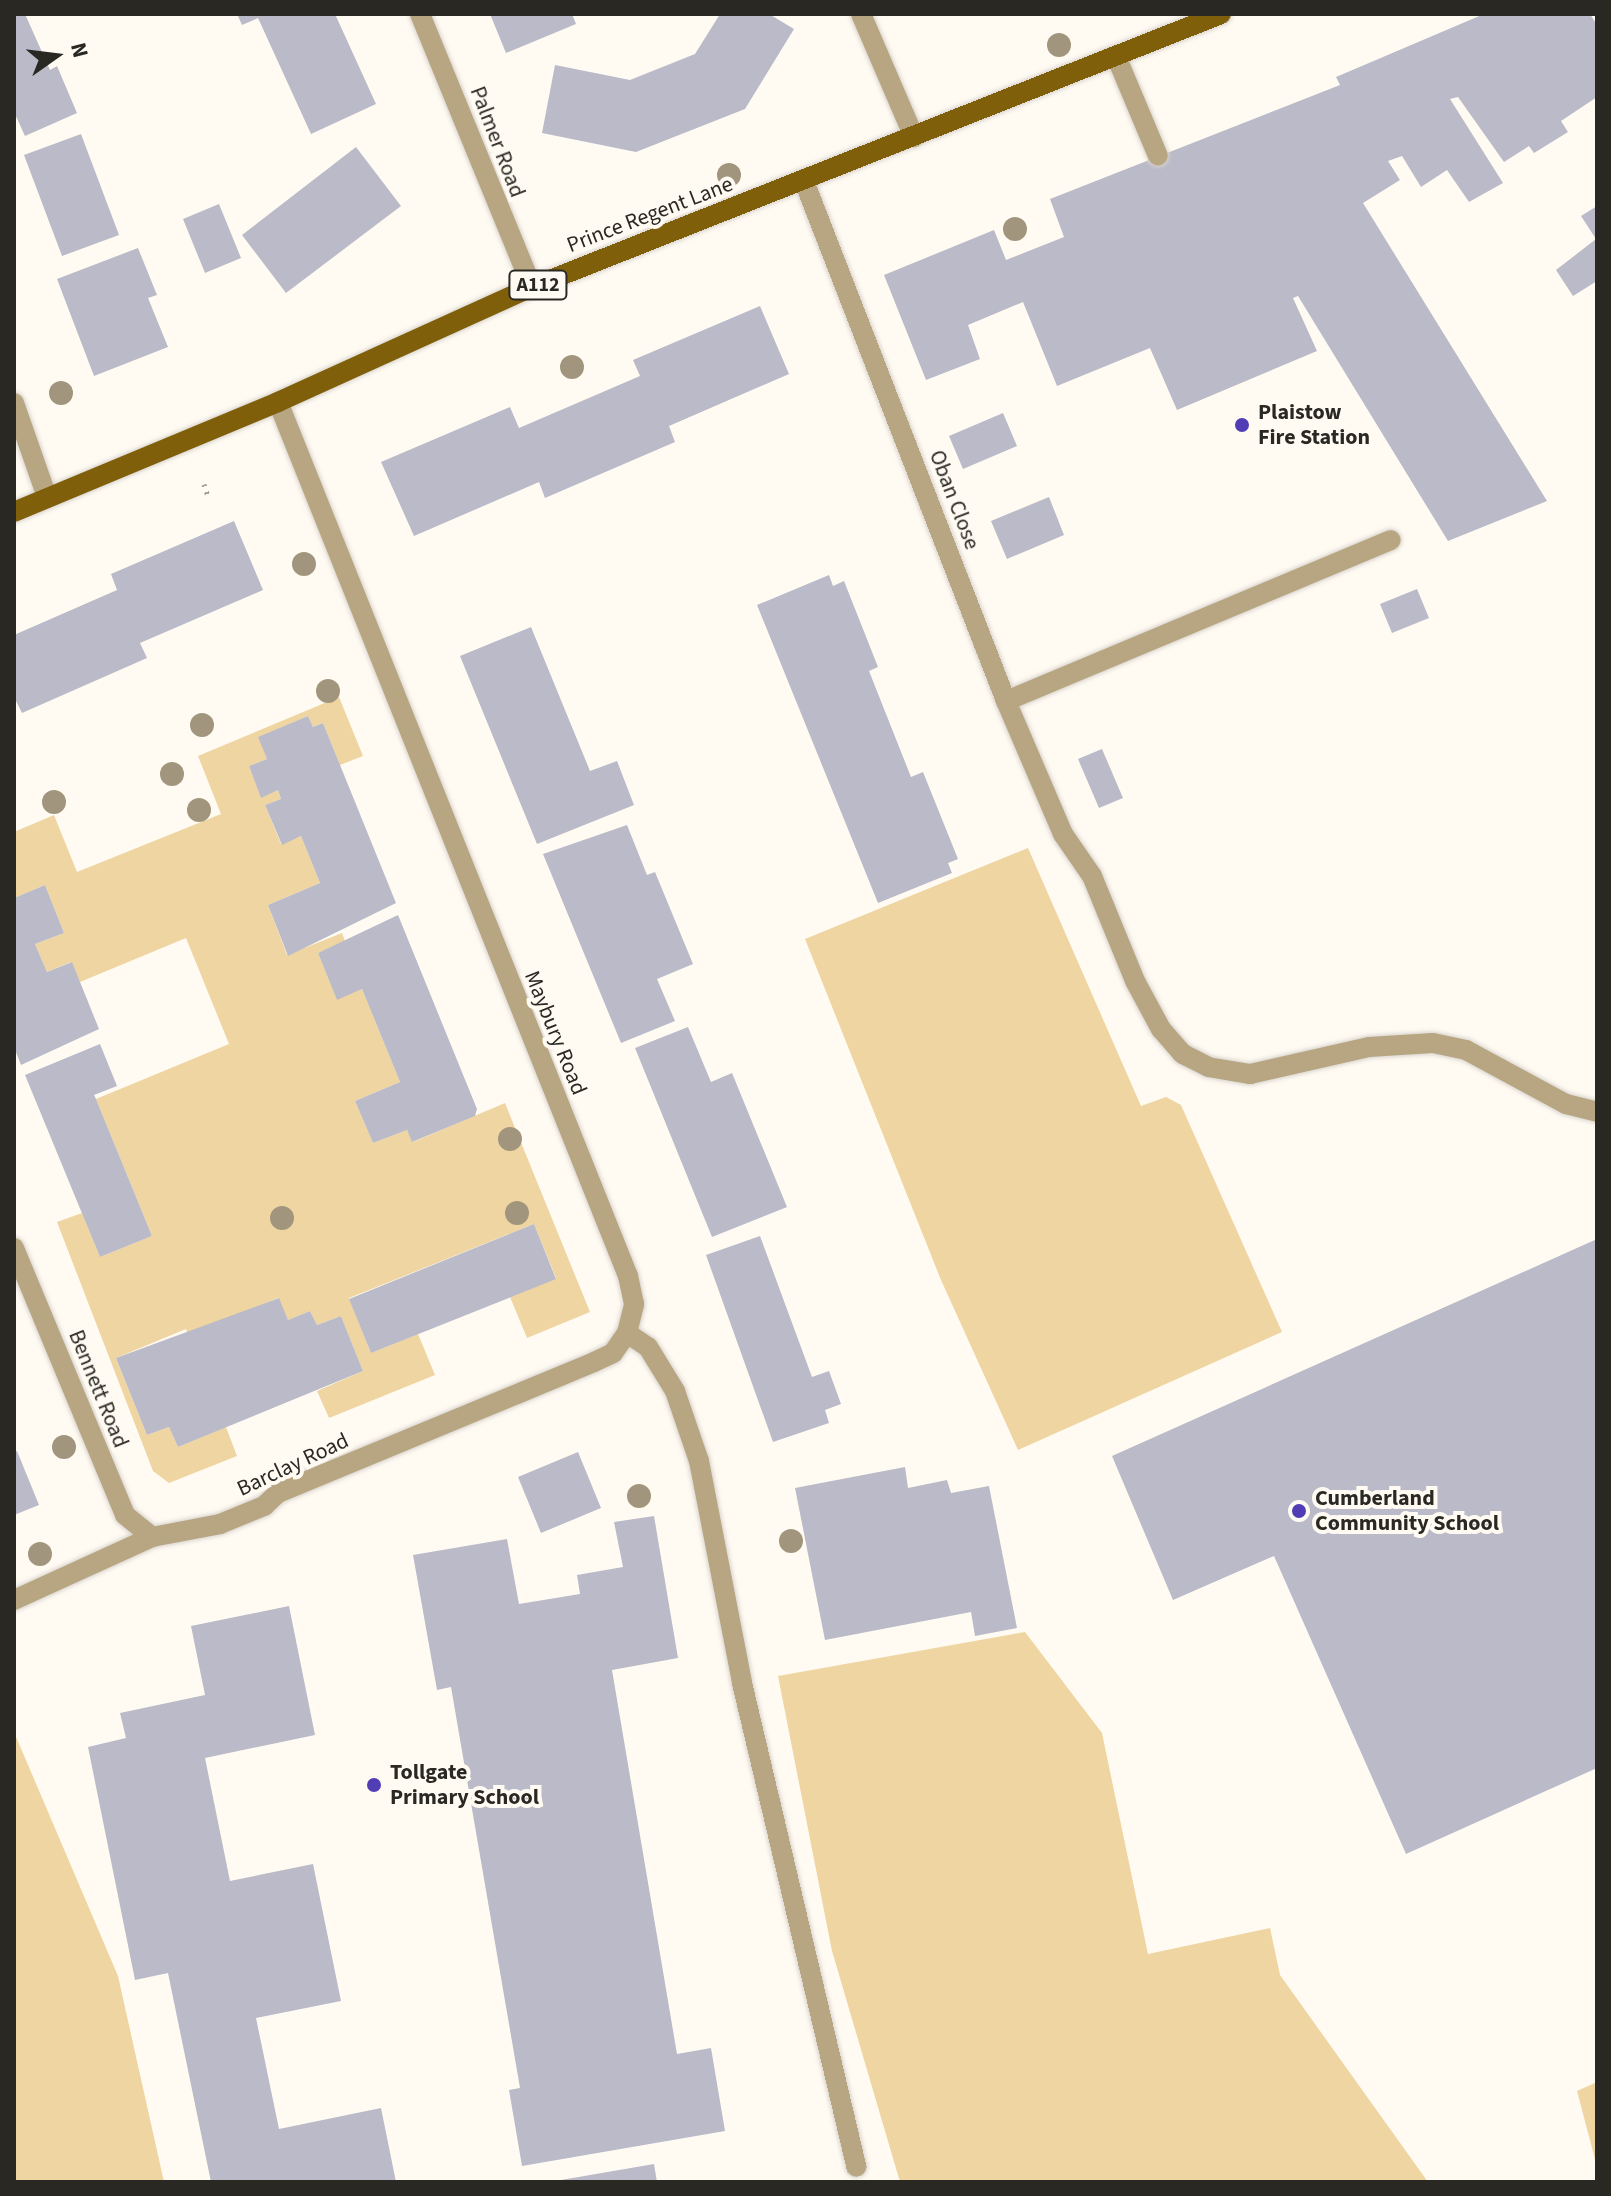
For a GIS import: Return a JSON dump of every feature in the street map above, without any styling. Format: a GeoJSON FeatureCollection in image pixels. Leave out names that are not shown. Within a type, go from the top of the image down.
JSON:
{"type":"FeatureCollection","features":[{"type":"Feature","properties":{"kind":"main road","name":"Prince Regent Lane"},"geometry":{"type":"LineString","coordinates":[[14,512],[278,402],[532,287],[1221,14]]}},
{"type":"Feature","properties":{"kind":"street","name":"Palmer Road"},"geometry":{"type":"LineString","coordinates":[[420,14],[532,287]]}},
{"type":"Feature","properties":{"kind":"street"},"geometry":{"type":"LineString","coordinates":[[861,14],[914,137]]}},
{"type":"Feature","properties":{"kind":"street"},"geometry":{"type":"LineString","coordinates":[[1116,56],[1158,156]]}},
{"type":"Feature","properties":{"kind":"street","name":"Oban Close"},"geometry":{"type":"LineString","coordinates":[[804,181],[1006,701],[1063,834],[1092,876],[1147,1005],[1183,1054],[1208,1067],[1250,1074],[1369,1047],[1433,1043],[1466,1050],[1566,1104],[1597,1112]]}},
{"type":"Feature","properties":{"kind":"street","name":"Maybury Road"},"geometry":{"type":"LineString","coordinates":[[278,402],[628,1276],[634,1304],[627,1333]]}},
{"type":"Feature","properties":{"kind":"street"},"geometry":{"type":"LineString","coordinates":[[14,403],[47,497]]}},
{"type":"Feature","properties":{"kind":"street"},"geometry":{"type":"LineString","coordinates":[[1006,701],[1391,540]]}},
{"type":"Feature","properties":{"kind":"street","name":"Bennett Road"},"geometry":{"type":"LineString","coordinates":[[14,1248],[121,1507],[134,1527],[152,1537]]}},
{"type":"Feature","properties":{"kind":"street"},"geometry":{"type":"LineString","coordinates":[[627,1333],[648,1347],[675,1391],[699,1461],[742,1683],[856,2167]]}},
{"type":"Feature","properties":{"kind":"street","name":"Barclay Road"},"geometry":{"type":"LineString","coordinates":[[14,1600],[152,1537],[220,1524],[264,1506],[278,1493],[613,1353],[627,1333]]}},
{"type":"Feature","properties":{"kind":"path"},"geometry":{"type":"LineString","coordinates":[[204,484],[208,496]]}},
{"type":"Feature","properties":{"kind":"shaded area"},"geometry":{"type":"Polygon","coordinates":[[[339,697],[363,756],[340,765],[323,723],[313,727],[308,716],[259,737],[267,759],[249,766],[261,797],[278,790],[281,799],[265,805],[281,844],[301,836],[320,883],[268,905],[287,955],[342,933],[345,941],[318,953],[337,999],[362,989],[400,1082],[355,1101],[373,1143],[407,1130],[413,1142],[505,1103],[590,1312],[527,1338],[510,1297],[556,1278],[534,1224],[349,1298],[371,1353],[418,1334],[435,1375],[329,1418],[317,1391],[363,1371],[341,1316],[317,1325],[310,1311],[288,1320],[278,1298],[188,1335],[186,1329],[116,1358],[147,1435],[169,1427],[178,1447],[226,1427],[237,1456],[169,1483],[153,1471],[57,1222],[82,1213],[100,1257],[152,1236],[96,1099],[229,1044],[186,938],[80,982],[71,962],[47,972],[35,944],[64,933],[45,885],[14,898],[14,832],[54,815],[77,872],[221,814],[198,756],[339,697]]]}},
{"type":"Feature","properties":{"kind":"shaded area"},"geometry":{"type":"Polygon","coordinates":[[[1028,848],[1141,1106],[1166,1097],[1181,1105],[1282,1332],[1018,1450],[941,1280],[805,939],[1028,848]]]}},
{"type":"Feature","properties":{"kind":"shaded area"},"geometry":{"type":"Polygon","coordinates":[[[1025,1632],[1102,1733],[1148,1954],[1270,1928],[1280,1975],[1428,2182],[900,2182],[832,1951],[778,1676],[1025,1632]]]}},
{"type":"Feature","properties":{"kind":"shaded area"},"geometry":{"type":"Polygon","coordinates":[[[14,1732],[118,1976],[164,2182],[14,2182],[14,1732]]]}},
{"type":"Feature","properties":{"kind":"shaded area"},"geometry":{"type":"Polygon","coordinates":[[[1597,2082],[1597,2167],[1577,2091],[1597,2082]]]}},
{"type":"Feature","properties":{"kind":"building"},"geometry":{"type":"Polygon","coordinates":[[[14,14],[25,14],[50,70],[57,66],[77,113],[25,136],[14,112],[14,14]]]}},
{"type":"Feature","properties":{"kind":"building"},"geometry":{"type":"Polygon","coordinates":[[[237,14],[335,14],[376,104],[311,134],[258,18],[242,25],[237,14]]]}},
{"type":"Feature","properties":{"kind":"building"},"geometry":{"type":"Polygon","coordinates":[[[490,14],[572,14],[576,24],[506,53],[490,14]]]}},
{"type":"Feature","properties":{"kind":"building"},"geometry":{"type":"Polygon","coordinates":[[[720,14],[769,14],[794,29],[745,109],[636,152],[542,133],[555,65],[630,80],[695,54],[720,14]]]}},
{"type":"Feature","properties":{"kind":"building"},"geometry":{"type":"Polygon","coordinates":[[[1484,14],[1590,14],[1597,25],[1597,97],[1561,121],[1568,132],[1534,153],[1529,146],[1504,162],[1458,97],[1450,99],[1503,183],[1469,202],[1447,170],[1421,187],[1402,156],[1388,161],[1400,180],[1363,203],[1547,501],[1448,541],[1298,296],[1293,298],[1317,351],[1177,410],[1150,348],[1057,386],[1023,302],[968,325],[980,359],[926,380],[884,275],[994,230],[1006,260],[1064,237],[1050,199],[1340,85],[1336,77],[1484,14]]]}},
{"type":"Feature","properties":{"kind":"building"},"geometry":{"type":"Polygon","coordinates":[[[81,134],[119,235],[62,256],[24,155],[81,134]]]}},
{"type":"Feature","properties":{"kind":"building"},"geometry":{"type":"Polygon","coordinates":[[[356,147],[401,206],[286,293],[242,235],[356,147]]]}},
{"type":"Feature","properties":{"kind":"building"},"geometry":{"type":"Polygon","coordinates":[[[219,204],[241,258],[205,273],[183,219],[219,204]]]}},
{"type":"Feature","properties":{"kind":"building"},"geometry":{"type":"Polygon","coordinates":[[[1597,206],[1597,281],[1573,296],[1556,270],[1596,239],[1581,216],[1597,206]]]}},
{"type":"Feature","properties":{"kind":"building"},"geometry":{"type":"Polygon","coordinates":[[[138,248],[157,295],[148,298],[168,347],[94,376],[57,279],[138,248]]]}},
{"type":"Feature","properties":{"kind":"building"},"geometry":{"type":"Polygon","coordinates":[[[760,306],[789,374],[669,426],[675,442],[545,498],[539,482],[414,536],[381,462],[510,407],[519,428],[640,376],[633,360],[760,306]]]}},
{"type":"Feature","properties":{"kind":"building"},"geometry":{"type":"Polygon","coordinates":[[[1003,413],[1017,446],[963,469],[949,436],[1003,413]]]}},
{"type":"Feature","properties":{"kind":"building"},"geometry":{"type":"Polygon","coordinates":[[[1049,497],[1064,535],[1007,559],[991,521],[1049,497]]]}},
{"type":"Feature","properties":{"kind":"building"},"geometry":{"type":"Polygon","coordinates":[[[234,521],[263,590],[140,643],[147,658],[22,713],[14,697],[14,635],[117,590],[111,574],[234,521]]]}},
{"type":"Feature","properties":{"kind":"building"},"geometry":{"type":"Polygon","coordinates":[[[829,575],[833,586],[844,581],[878,667],[869,671],[911,777],[923,772],[958,859],[948,863],[952,873],[878,903],[757,605],[829,575]]]}},
{"type":"Feature","properties":{"kind":"building"},"geometry":{"type":"Polygon","coordinates":[[[1417,589],[1429,618],[1392,633],[1380,604],[1417,589]]]}},
{"type":"Feature","properties":{"kind":"building"},"geometry":{"type":"Polygon","coordinates":[[[531,627],[590,771],[617,761],[634,805],[537,844],[460,656],[531,627]]]}},
{"type":"Feature","properties":{"kind":"building"},"geometry":{"type":"Polygon","coordinates":[[[308,716],[313,727],[323,723],[396,903],[288,956],[268,905],[320,883],[301,836],[282,845],[265,805],[281,799],[278,790],[261,798],[249,766],[267,759],[258,737],[308,716]]]}},
{"type":"Feature","properties":{"kind":"building"},"geometry":{"type":"Polygon","coordinates":[[[1102,749],[1123,798],[1099,808],[1078,759],[1102,749]]]}},
{"type":"Feature","properties":{"kind":"building"},"geometry":{"type":"Polygon","coordinates":[[[627,825],[647,875],[655,872],[693,964],[657,979],[675,1021],[621,1043],[543,854],[627,825]]]}},
{"type":"Feature","properties":{"kind":"building"},"geometry":{"type":"Polygon","coordinates":[[[45,885],[64,933],[35,944],[47,972],[72,962],[99,1029],[21,1065],[14,1047],[14,898],[45,885]]]}},
{"type":"Feature","properties":{"kind":"building"},"geometry":{"type":"Polygon","coordinates":[[[398,915],[477,1109],[475,1116],[412,1142],[407,1130],[373,1143],[355,1101],[400,1082],[362,989],[337,1000],[318,953],[398,915]]]}},
{"type":"Feature","properties":{"kind":"building"},"geometry":{"type":"Polygon","coordinates":[[[688,1027],[711,1082],[732,1073],[787,1207],[712,1237],[635,1048],[688,1027]]]}},
{"type":"Feature","properties":{"kind":"building"},"geometry":{"type":"Polygon","coordinates":[[[100,1044],[117,1086],[94,1095],[152,1236],[100,1257],[25,1075],[100,1044]]]}},
{"type":"Feature","properties":{"kind":"building"},"geometry":{"type":"Polygon","coordinates":[[[534,1224],[556,1279],[371,1353],[349,1299],[534,1224]]]}},
{"type":"Feature","properties":{"kind":"building"},"geometry":{"type":"Polygon","coordinates":[[[760,1236],[812,1377],[829,1371],[841,1404],[825,1410],[829,1423],[773,1442],[706,1255],[760,1236]]]}},
{"type":"Feature","properties":{"kind":"building"},"geometry":{"type":"Polygon","coordinates":[[[1597,1239],[1597,1768],[1406,1854],[1274,1556],[1173,1600],[1112,1456],[1597,1239]]]}},
{"type":"Feature","properties":{"kind":"building"},"geometry":{"type":"Polygon","coordinates":[[[279,1298],[288,1320],[310,1311],[317,1325],[341,1316],[363,1371],[178,1447],[169,1427],[147,1435],[116,1358],[279,1298]]]}},
{"type":"Feature","properties":{"kind":"building"},"geometry":{"type":"Polygon","coordinates":[[[17,1451],[39,1505],[14,1515],[14,1452],[17,1451]]]}},
{"type":"Feature","properties":{"kind":"building"},"geometry":{"type":"Polygon","coordinates":[[[578,1452],[601,1508],[541,1533],[518,1477],[578,1452]]]}},
{"type":"Feature","properties":{"kind":"building"},"geometry":{"type":"Polygon","coordinates":[[[905,1467],[908,1488],[947,1480],[951,1493],[989,1486],[1017,1628],[975,1636],[971,1612],[825,1640],[795,1488],[905,1467]]]}},
{"type":"Feature","properties":{"kind":"building"},"geometry":{"type":"Polygon","coordinates":[[[654,1516],[678,1658],[612,1670],[677,2054],[711,2048],[725,2131],[522,2166],[509,2090],[520,2088],[451,1687],[437,1690],[413,1555],[507,1539],[519,1604],[580,1594],[577,1575],[623,1567],[614,1522],[654,1516]]]}},
{"type":"Feature","properties":{"kind":"building"},"geometry":{"type":"Polygon","coordinates":[[[289,1606],[315,1735],[205,1758],[230,1881],[313,1864],[341,2001],[256,2018],[279,2129],[381,2108],[396,2182],[211,2182],[168,1973],[135,1980],[88,1747],[126,1738],[120,1713],[205,1695],[191,1626],[289,1606]]]}},
{"type":"Feature","properties":{"kind":"building"},"geometry":{"type":"Polygon","coordinates":[[[654,2164],[657,2182],[561,2182],[561,2180],[654,2164]]]}},
{"type":"Feature","properties":{"kind":"place","name":"Plaistow Fire Station"},"geometry":{"type":"Point","coordinates":[1242,425]}},
{"type":"Feature","properties":{"kind":"place","name":"Cumberland Community School"},"geometry":{"type":"Point","coordinates":[1299,1511]}},
{"type":"Feature","properties":{"kind":"place","name":"Tollgate Primary School"},"geometry":{"type":"Point","coordinates":[374,1785]}}]}
